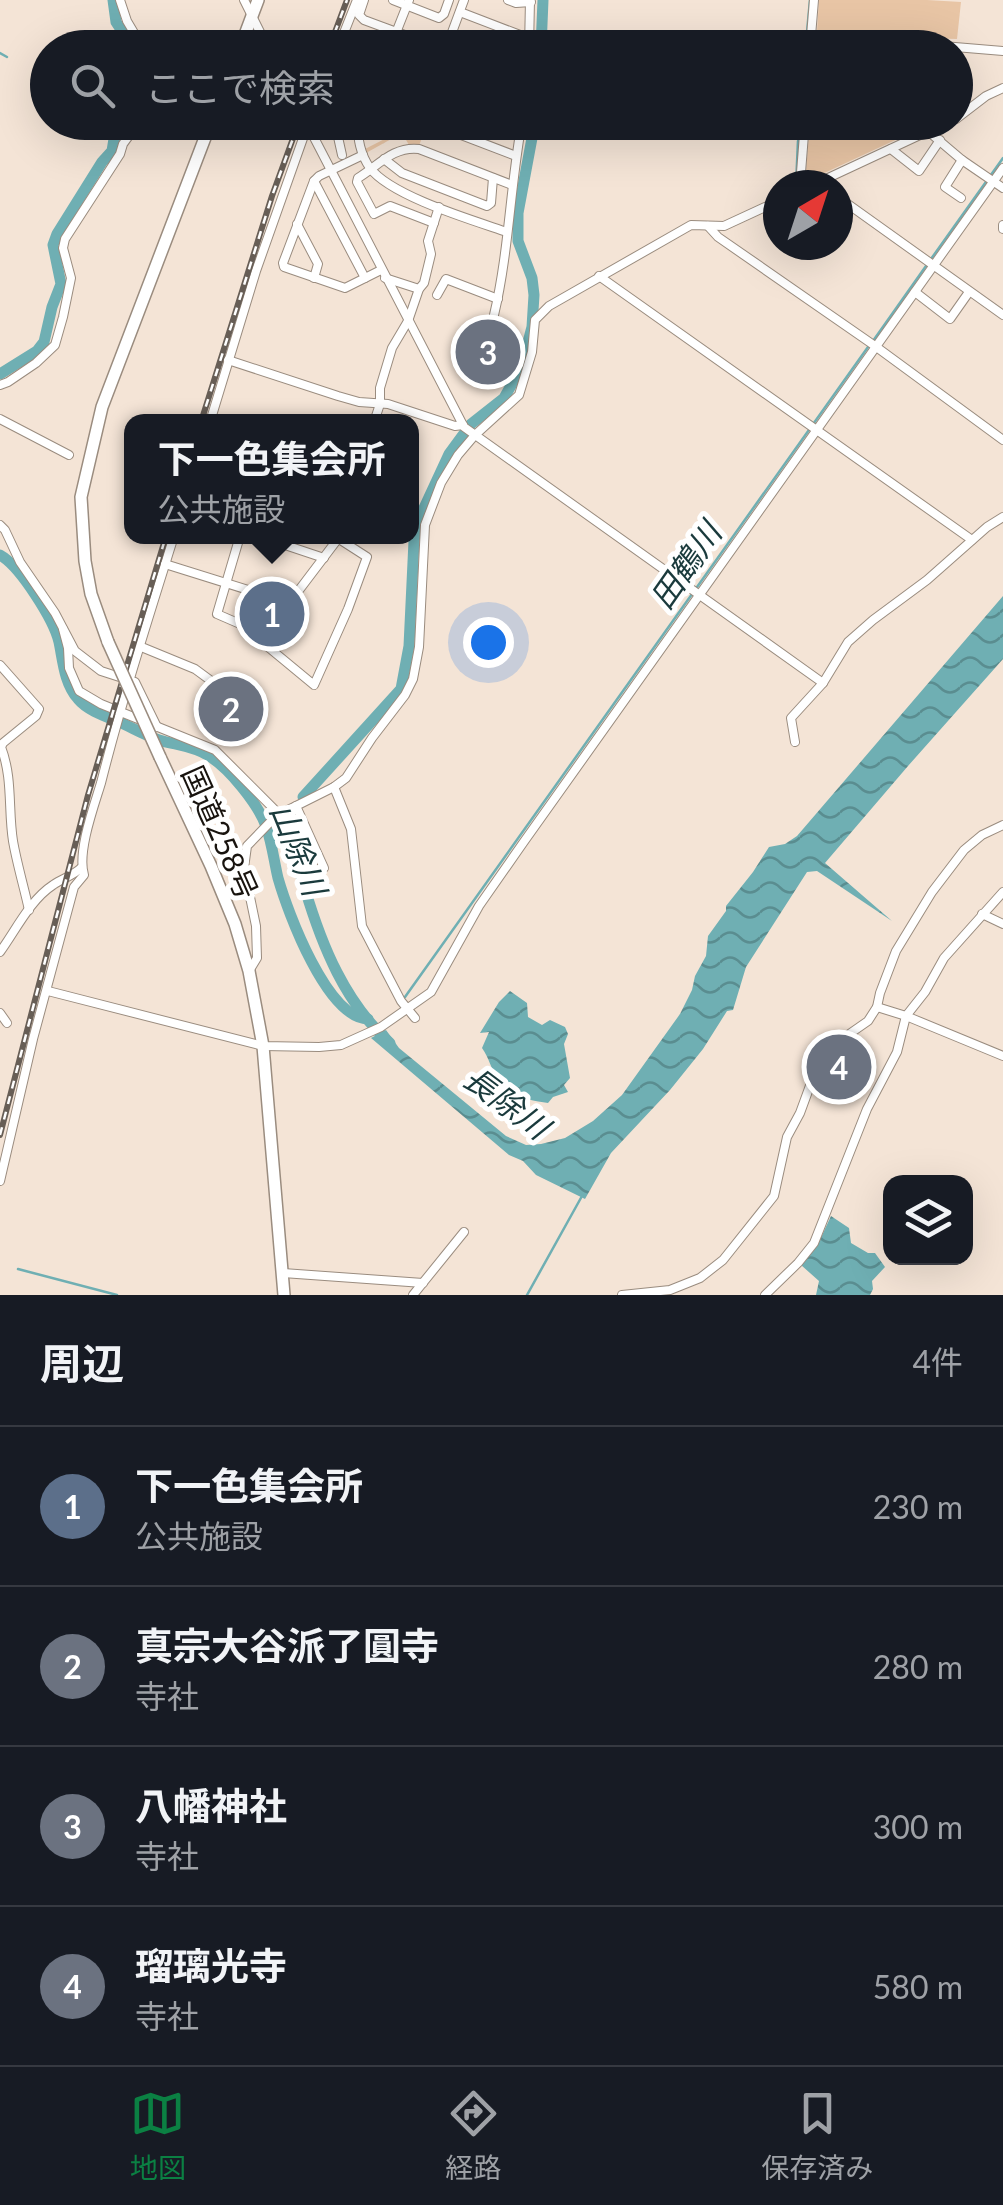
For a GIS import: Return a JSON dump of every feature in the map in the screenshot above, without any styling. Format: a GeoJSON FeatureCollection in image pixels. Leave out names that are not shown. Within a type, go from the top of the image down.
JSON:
{"type":"FeatureCollection","features":[{"type":"Feature","properties":{"kind":"highway"},"geometry":{"type":"LineString","coordinates":[[247,30],[258,0]]}},
{"type":"Feature","properties":{"kind":"highway","name":"国道258号"},"geometry":{"type":"LineString","coordinates":[[204,140],[102,407],[81,497],[84,561],[108,642],[223,895],[249,970],[263,1046],[284,1295]]}},
{"type":"Feature","properties":{"kind":"street"},"geometry":{"type":"LineString","coordinates":[[120,0],[132,30]]}},
{"type":"Feature","properties":{"kind":"street"},"geometry":{"type":"LineString","coordinates":[[244,0],[259,30]]}},
{"type":"Feature","properties":{"kind":"street"},"geometry":{"type":"LineString","coordinates":[[345,30],[356,0]]}},
{"type":"Feature","properties":{"kind":"street"},"geometry":{"type":"LineString","coordinates":[[364,0],[359,15],[392,30]]}},
{"type":"Feature","properties":{"kind":"street"},"geometry":{"type":"LineString","coordinates":[[392,0],[439,18],[449,0]]}},
{"type":"Feature","properties":{"kind":"street"},"geometry":{"type":"LineString","coordinates":[[452,30],[464,0]]}},
{"type":"Feature","properties":{"kind":"street"},"geometry":{"type":"LineString","coordinates":[[508,0],[530,1],[529,30]]}},
{"type":"Feature","properties":{"kind":"street"},"geometry":{"type":"LineString","coordinates":[[812,30],[814,0]]}},
{"type":"Feature","properties":{"kind":"street"},"geometry":{"type":"LineString","coordinates":[[398,30],[408,3]]}},
{"type":"Feature","properties":{"kind":"street"},"geometry":{"type":"LineString","coordinates":[[460,12],[507,30]]}},
{"type":"Feature","properties":{"kind":"street"},"geometry":{"type":"LineString","coordinates":[[973,48],[1003,51]]}},
{"type":"Feature","properties":{"kind":"street"},"geometry":{"type":"LineString","coordinates":[[973,106],[1003,88]]}},
{"type":"Feature","properties":{"kind":"street"},"geometry":{"type":"LineString","coordinates":[[0,384],[36,364],[55,344],[71,278],[63,248],[65,239],[126,140]]}},
{"type":"Feature","properties":{"kind":"street"},"geometry":{"type":"LineString","coordinates":[[213,414],[256,271],[302,140]]}},
{"type":"Feature","properties":{"kind":"street"},"geometry":{"type":"LineString","coordinates":[[315,140],[383,274],[469,430]]}},
{"type":"Feature","properties":{"kind":"street"},"geometry":{"type":"LineString","coordinates":[[340,140],[342,155]]}},
{"type":"Feature","properties":{"kind":"street"},"geometry":{"type":"LineString","coordinates":[[359,140],[372,170],[391,186],[507,232]]}},
{"type":"Feature","properties":{"kind":"street"},"geometry":{"type":"LineString","coordinates":[[477,140],[516,156]]}},
{"type":"Feature","properties":{"kind":"street"},"geometry":{"type":"LineString","coordinates":[[494,315],[504,270],[515,140]]}},
{"type":"Feature","properties":{"kind":"street"},"geometry":{"type":"LineString","coordinates":[[801,170],[803,140]]}},
{"type":"Feature","properties":{"kind":"street"},"geometry":{"type":"LineString","coordinates":[[847,170],[912,140]]}},
{"type":"Feature","properties":{"kind":"street"},"geometry":{"type":"LineString","coordinates":[[891,150],[919,170],[940,140],[1003,188]]}},
{"type":"Feature","properties":{"kind":"street"},"geometry":{"type":"LineString","coordinates":[[434,223],[390,206],[374,214],[358,178],[402,149],[418,150],[512,185]]}},
{"type":"Feature","properties":{"kind":"street"},"geometry":{"type":"LineString","coordinates":[[363,155],[314,181],[284,268],[345,288],[383,274],[419,288]]}},
{"type":"Feature","properties":{"kind":"street"},"geometry":{"type":"LineString","coordinates":[[384,159],[402,174],[487,206],[491,203],[494,178]]}},
{"type":"Feature","properties":{"kind":"street"},"geometry":{"type":"LineString","coordinates":[[962,160],[945,188],[962,198]]}},
{"type":"Feature","properties":{"kind":"street"},"geometry":{"type":"LineString","coordinates":[[48,991],[263,1046],[319,1048],[351,1042],[382,1027],[430,992],[501,874],[696,592],[872,344],[915,292],[931,262],[989,179],[1003,168]]}},
{"type":"Feature","properties":{"kind":"street"},"geometry":{"type":"LineString","coordinates":[[314,181],[365,278]]}},
{"type":"Feature","properties":{"kind":"street"},"geometry":{"type":"LineString","coordinates":[[377,414],[392,348],[424,282],[431,254],[428,241],[439,207]]}},
{"type":"Feature","properties":{"kind":"street"},"geometry":{"type":"LineString","coordinates":[[853,207],[1003,315]]}},
{"type":"Feature","properties":{"kind":"street"},"geometry":{"type":"LineString","coordinates":[[249,970],[256,958],[256,926],[244,860],[247,846],[278,816],[346,778],[406,694],[413,680],[419,647],[425,526],[441,483],[469,430],[519,395],[532,352],[536,320],[549,306],[691,225],[724,226],[763,209]]}},
{"type":"Feature","properties":{"kind":"street"},"geometry":{"type":"LineString","coordinates":[[297,224],[318,264],[314,278]]}},
{"type":"Feature","properties":{"kind":"street"},"geometry":{"type":"LineString","coordinates":[[708,226],[718,237],[1003,440]]}},
{"type":"Feature","properties":{"kind":"street"},"geometry":{"type":"LineString","coordinates":[[599,276],[972,540]]}},
{"type":"Feature","properties":{"kind":"street"},"geometry":{"type":"LineString","coordinates":[[437,294],[446,278],[498,298]]}},
{"type":"Feature","properties":{"kind":"street"},"geometry":{"type":"LineString","coordinates":[[915,292],[950,319],[970,292]]}},
{"type":"Feature","properties":{"kind":"street"},"geometry":{"type":"LineString","coordinates":[[228,360],[338,396],[388,404],[419,414]]}},
{"type":"Feature","properties":{"kind":"street"},"geometry":{"type":"LineString","coordinates":[[419,414],[469,430],[823,683]]}},
{"type":"Feature","properties":{"kind":"street"},"geometry":{"type":"LineString","coordinates":[[0,419],[68,455]]}},
{"type":"Feature","properties":{"kind":"street"},"geometry":{"type":"LineString","coordinates":[[795,742],[791,718],[823,683],[848,642],[1003,517]]}},
{"type":"Feature","properties":{"kind":"street"},"geometry":{"type":"LineString","coordinates":[[0,525],[75,650],[101,672],[134,682],[158,729]]}},
{"type":"Feature","properties":{"kind":"street"},"geometry":{"type":"LineString","coordinates":[[0,1181],[74,887],[84,874],[82,867],[96,802],[118,718],[172,544]]}},
{"type":"Feature","properties":{"kind":"street"},"geometry":{"type":"LineString","coordinates":[[238,544],[217,614],[246,627],[314,684],[367,557],[348,544]]}},
{"type":"Feature","properties":{"kind":"street"},"geometry":{"type":"LineString","coordinates":[[282,544],[324,558]]}},
{"type":"Feature","properties":{"kind":"street"},"geometry":{"type":"LineString","coordinates":[[262,639],[334,544]]}},
{"type":"Feature","properties":{"kind":"street"},"geometry":{"type":"LineString","coordinates":[[166,564],[290,603]]}},
{"type":"Feature","properties":{"kind":"street"},"geometry":{"type":"LineString","coordinates":[[63,629],[69,668],[80,691],[118,718],[215,750],[278,816]]}},
{"type":"Feature","properties":{"kind":"street"},"geometry":{"type":"LineString","coordinates":[[139,646],[195,669],[214,683],[222,700]]}},
{"type":"Feature","properties":{"kind":"street"},"geometry":{"type":"LineString","coordinates":[[0,665],[39,709],[1,747],[12,804],[13,838],[29,910]]}},
{"type":"Feature","properties":{"kind":"street"},"geometry":{"type":"LineString","coordinates":[[334,787],[351,830],[362,926],[401,1001],[415,1018]]}},
{"type":"Feature","properties":{"kind":"street"},"geometry":{"type":"LineString","coordinates":[[0,802],[12,804]]}},
{"type":"Feature","properties":{"kind":"street"},"geometry":{"type":"LineString","coordinates":[[296,806],[324,868]]}},
{"type":"Feature","properties":{"kind":"street"},"geometry":{"type":"LineString","coordinates":[[622,1295],[670,1290],[700,1278],[723,1260],[774,1196],[788,1136],[822,1053],[868,1022],[896,951],[932,892],[964,850],[1003,825]]}},
{"type":"Feature","properties":{"kind":"street"},"geometry":{"type":"LineString","coordinates":[[0,952],[29,910],[55,884],[82,867]]}},
{"type":"Feature","properties":{"kind":"street"},"geometry":{"type":"LineString","coordinates":[[765,1295],[814,1243],[867,1109],[897,1052],[906,1016],[944,958],[1003,892]]}},
{"type":"Feature","properties":{"kind":"street"},"geometry":{"type":"LineString","coordinates":[[982,914],[1003,924]]}},
{"type":"Feature","properties":{"kind":"street"},"geometry":{"type":"LineString","coordinates":[[877,1007],[1003,1056]]}},
{"type":"Feature","properties":{"kind":"street"},"geometry":{"type":"LineString","coordinates":[[0,1013],[7,1023]]}},
{"type":"Feature","properties":{"kind":"street"},"geometry":{"type":"LineString","coordinates":[[413,1295],[464,1232]]}},
{"type":"Feature","properties":{"kind":"street"},"geometry":{"type":"LineString","coordinates":[[283,1273],[423,1283]]}},
{"type":"Feature","properties":{"kind":"shaded area"},"geometry":{"type":"Polygon","coordinates":[[[819,0],[961,2],[958,30],[817,30],[819,0]]]}},
{"type":"Feature","properties":{"kind":"shaded area"},"geometry":{"type":"Polygon","coordinates":[[[383,140],[389,140],[366,153],[365,149],[383,140]]]}},
{"type":"Feature","properties":{"kind":"shaded area"},"geometry":{"type":"Polygon","coordinates":[[[406,140],[421,140],[419,146],[409,145],[406,140]]]}},
{"type":"Feature","properties":{"kind":"shaded area"},"geometry":{"type":"Polygon","coordinates":[[[808,140],[895,140],[831,170],[806,170],[808,140]]]}},
{"type":"Feature","properties":{"kind":"water"},"geometry":{"type":"Polygon","coordinates":[[[1003,596],[1003,659],[825,863],[892,921],[817,871],[807,872],[746,967],[733,1010],[727,1011],[670,1090],[611,1153],[585,1199],[536,1175],[523,1161],[509,1155],[371,1038],[386,1030],[399,1048],[506,1136],[526,1145],[565,1138],[593,1121],[622,1095],[680,1014],[706,956],[708,936],[769,847],[785,844],[797,836],[1003,596]]]}},
{"type":"Feature","properties":{"kind":"water"},"geometry":{"type":"Polygon","coordinates":[[[510,991],[527,1003],[528,1017],[542,1025],[550,1020],[565,1027],[568,1034],[564,1044],[570,1078],[564,1085],[568,1092],[548,1103],[506,1090],[482,1048],[489,1032],[480,1033],[510,991]]]}},
{"type":"Feature","properties":{"kind":"water"},"geometry":{"type":"Polygon","coordinates":[[[831,1216],[849,1228],[851,1243],[875,1253],[885,1267],[872,1281],[870,1295],[816,1295],[819,1281],[801,1265],[817,1246],[831,1216]]]}},
{"type":"Feature","properties":{"kind":"waterway","name":"山除川"},"geometry":{"type":"LineString","coordinates":[[113,0],[121,30]]}},
{"type":"Feature","properties":{"kind":"waterway","name":"長除川"},"geometry":{"type":"LineString","coordinates":[[542,30],[543,0]]}},
{"type":"Feature","properties":{"kind":"waterway"},"geometry":{"type":"LineString","coordinates":[[807,30],[810,0]]}},
{"type":"Feature","properties":{"kind":"waterway"},"geometry":{"type":"LineString","coordinates":[[0,53],[7,57]]}},
{"type":"Feature","properties":{"kind":"waterway","name":"山除川"},"geometry":{"type":"LineString","coordinates":[[0,374],[37,351],[44,342],[61,284],[53,245],[112,151],[114,140]]}},
{"type":"Feature","properties":{"kind":"waterway","name":"長除川"},"geometry":{"type":"LineString","coordinates":[[419,519],[449,454],[471,424],[504,398],[526,350],[534,295],[518,241],[518,213],[532,140]]}},
{"type":"Feature","properties":{"kind":"waterway"},"geometry":{"type":"LineString","coordinates":[[797,170],[798,141]]}},
{"type":"Feature","properties":{"kind":"waterway","name":"田鶴川"},"geometry":{"type":"LineString","coordinates":[[931,259],[1003,158]]}},
{"type":"Feature","properties":{"kind":"waterway","name":"田鶴川"},"geometry":{"type":"LineString","coordinates":[[873,341],[926,266]]}},
{"type":"Feature","properties":{"kind":"waterway","name":"田鶴川"},"geometry":{"type":"LineString","coordinates":[[405,997],[868,347]]}},
{"type":"Feature","properties":{"kind":"waterway","name":"長除川"},"geometry":{"type":"LineString","coordinates":[[303,797],[401,689],[409,646],[414,544]]}},
{"type":"Feature","properties":{"kind":"waterway","name":"山除川"},"geometry":{"type":"LineString","coordinates":[[0,555],[17,570],[43,608],[56,632],[70,686],[82,703],[153,738],[203,753],[242,787],[266,826],[283,894],[311,961],[338,1001],[353,1014],[368,1019]]}},
{"type":"Feature","properties":{"kind":"waterway","name":"長除川"},"geometry":{"type":"LineString","coordinates":[[297,815],[294,852],[328,952],[360,1010],[390,1043]]}},
{"type":"Feature","properties":{"kind":"waterway"},"geometry":{"type":"LineString","coordinates":[[527,1295],[582,1196]]}},
{"type":"Feature","properties":{"kind":"waterway"},"geometry":{"type":"LineString","coordinates":[[18,1269],[117,1295]]}},
{"type":"Feature","properties":{"kind":"railway"},"geometry":{"type":"LineString","coordinates":[[336,30],[347,0]]}},
{"type":"Feature","properties":{"kind":"railway"},"geometry":{"type":"LineString","coordinates":[[204,414],[292,140]]}},
{"type":"Feature","properties":{"kind":"railway"},"geometry":{"type":"LineString","coordinates":[[0,1135],[88,795],[164,544]]}},
{"type":"Feature","properties":{"kind":"place","name":"八幡神社"},"geometry":{"type":"Point","coordinates":[488,352]}},
{"type":"Feature","properties":{"kind":"place","name":"下一色集会所"},"geometry":{"type":"Point","coordinates":[272,614]}},
{"type":"Feature","properties":{"kind":"place","name":"真宗大谷派了圓寺"},"geometry":{"type":"Point","coordinates":[231,709]}},
{"type":"Feature","properties":{"kind":"place","name":"瑠璃光寺"},"geometry":{"type":"Point","coordinates":[839,1067]}}]}
